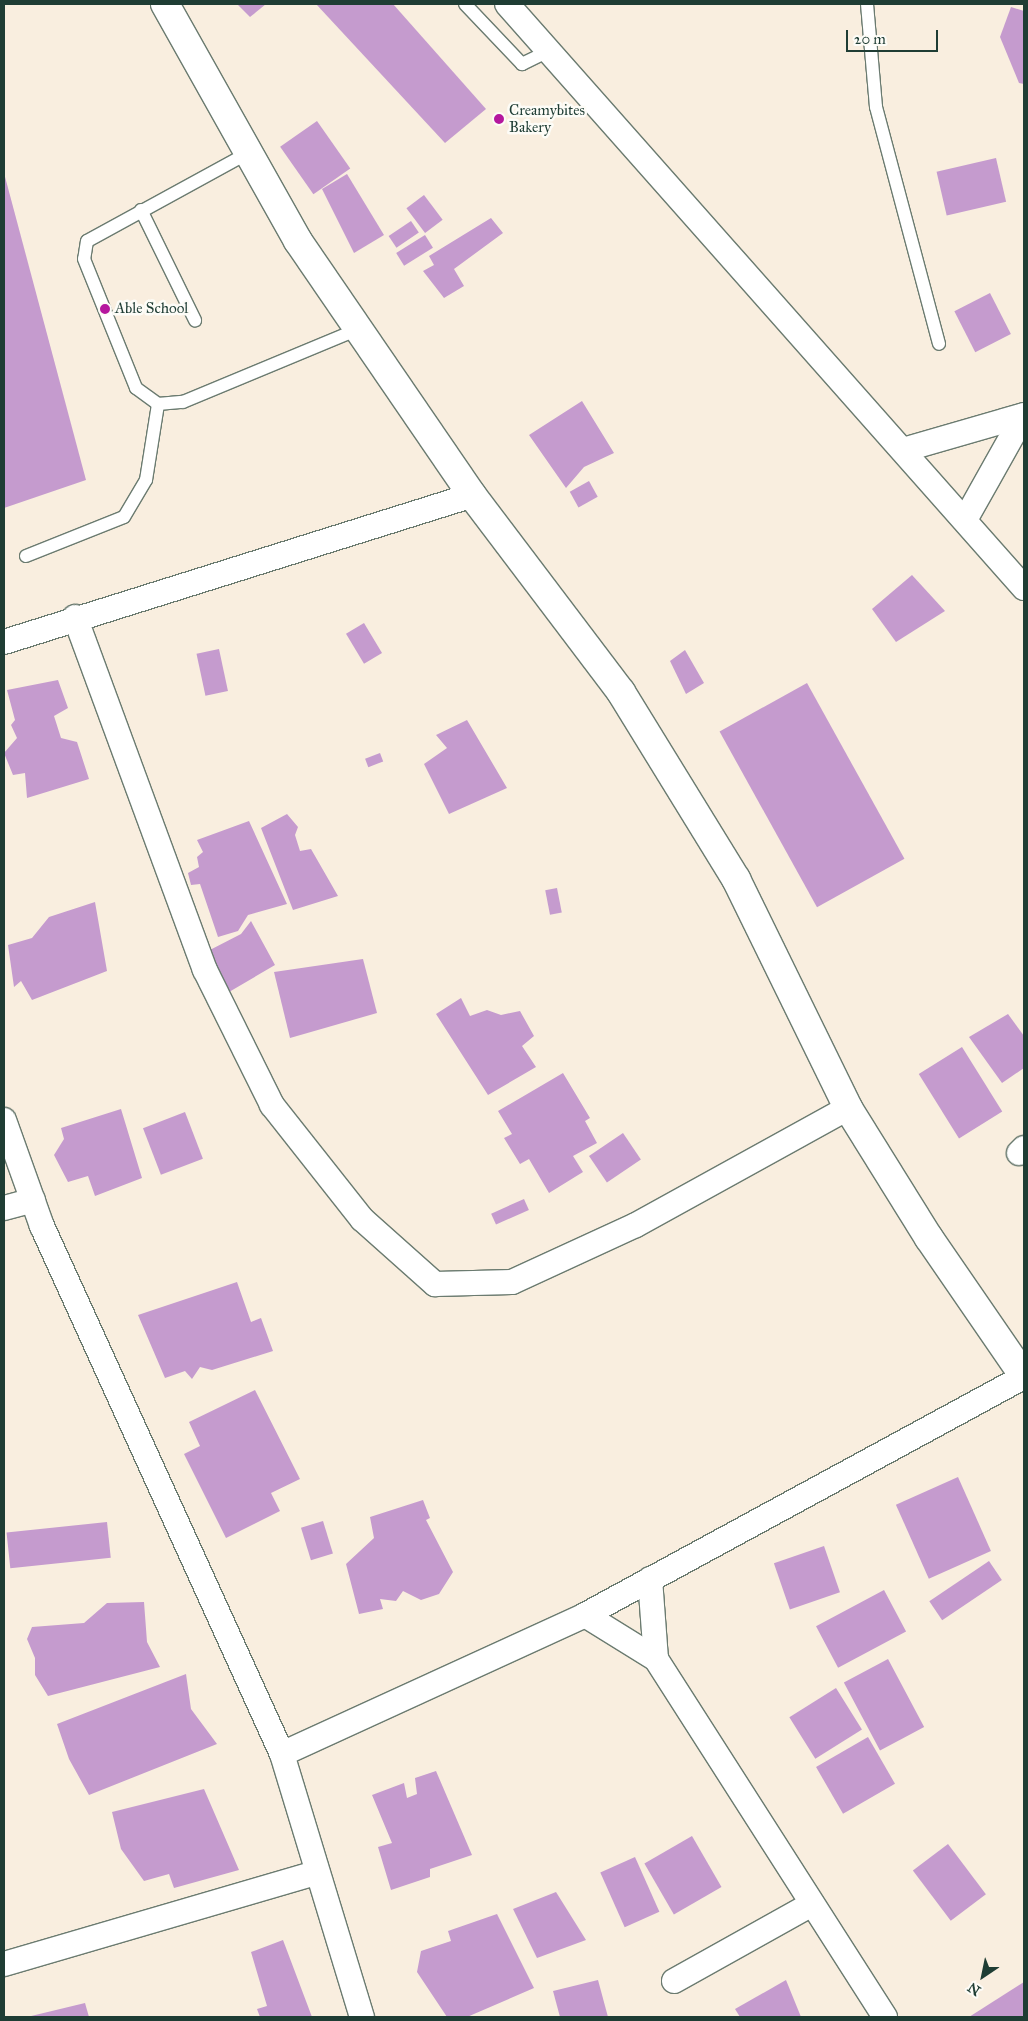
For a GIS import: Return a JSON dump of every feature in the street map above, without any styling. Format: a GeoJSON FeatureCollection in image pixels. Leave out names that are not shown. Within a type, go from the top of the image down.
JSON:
{"type":"FeatureCollection","features":[{"type":"Feature","properties":{"kind":"street"},"geometry":{"type":"LineString","coordinates":[[165,4],[298,242],[472,495],[621,692],[736,879],[848,1108],[929,1238],[1024,1376],[585,1614],[282,1754]]}},
{"type":"Feature","properties":{"kind":"street"},"geometry":{"type":"LineString","coordinates":[[507,4],[904,450],[1024,588]]}},
{"type":"Feature","properties":{"kind":"street"},"geometry":{"type":"LineString","coordinates":[[904,450],[1024,415]]}},
{"type":"Feature","properties":{"kind":"street"},"geometry":{"type":"LineString","coordinates":[[965,520],[1024,415]]}},
{"type":"Feature","properties":{"kind":"street"},"geometry":{"type":"LineString","coordinates":[[4,642],[75,617],[472,495]]}},
{"type":"Feature","properties":{"kind":"street"},"geometry":{"type":"LineString","coordinates":[[75,617],[205,970],[272,1105],[362,1219],[435,1284],[512,1282],[636,1225],[848,1108]]}},
{"type":"Feature","properties":{"kind":"street"},"geometry":{"type":"LineString","coordinates":[[4,1120],[32,1200],[282,1754],[316,1873],[362,2017]]}},
{"type":"Feature","properties":{"kind":"street"},"geometry":{"type":"LineString","coordinates":[[4,1208],[32,1200]]}},
{"type":"Feature","properties":{"kind":"street"},"geometry":{"type":"LineString","coordinates":[[650,1579],[656,1659]]}},
{"type":"Feature","properties":{"kind":"street"},"geometry":{"type":"LineString","coordinates":[[585,1614],[656,1659],[885,2017]]}},
{"type":"Feature","properties":{"kind":"street"},"geometry":{"type":"LineString","coordinates":[[4,1964],[316,1873]]}},
{"type":"Feature","properties":{"kind":"street"},"geometry":{"type":"LineString","coordinates":[[674,1981],[812,1904]]}},
{"type":"Feature","properties":{"kind":"lane"},"geometry":{"type":"LineString","coordinates":[[465,4],[522,64],[549,51]]}},
{"type":"Feature","properties":{"kind":"lane"},"geometry":{"type":"LineString","coordinates":[[867,4],[876,107],[939,344]]}},
{"type":"Feature","properties":{"kind":"lane"},"geometry":{"type":"LineString","coordinates":[[248,153],[91,237],[84,259],[136,388],[158,404],[183,402],[358,329]]}},
{"type":"Feature","properties":{"kind":"lane"},"geometry":{"type":"LineString","coordinates":[[141,210],[196,320]]}},
{"type":"Feature","properties":{"kind":"lane"},"geometry":{"type":"LineString","coordinates":[[26,556],[124,517],[146,480],[158,404]]}},
{"type":"Feature","properties":{"kind":"building"},"geometry":{"type":"Polygon","coordinates":[[[237,4],[266,4],[250,17],[237,4]]]}},
{"type":"Feature","properties":{"kind":"building"},"geometry":{"type":"Polygon","coordinates":[[[316,4],[393,4],[486,109],[445,143],[316,4]]]}},
{"type":"Feature","properties":{"kind":"building"},"geometry":{"type":"Polygon","coordinates":[[[1011,7],[1024,11],[1024,84],[1019,83],[1000,37],[1011,7]]]}},
{"type":"Feature","properties":{"kind":"building"},"geometry":{"type":"Polygon","coordinates":[[[317,121],[350,169],[313,194],[280,147],[317,121]]]}},
{"type":"Feature","properties":{"kind":"building"},"geometry":{"type":"Polygon","coordinates":[[[996,158],[1006,202],[947,216],[937,172],[996,158]]]}},
{"type":"Feature","properties":{"kind":"building"},"geometry":{"type":"Polygon","coordinates":[[[4,173],[86,480],[4,508],[4,173]]]}},
{"type":"Feature","properties":{"kind":"building"},"geometry":{"type":"Polygon","coordinates":[[[347,174],[384,235],[354,253],[322,189],[347,174]]]}},
{"type":"Feature","properties":{"kind":"building"},"geometry":{"type":"Polygon","coordinates":[[[424,195],[443,220],[425,233],[406,208],[424,195]]]}},
{"type":"Feature","properties":{"kind":"building"},"geometry":{"type":"Polygon","coordinates":[[[491,218],[503,233],[454,269],[464,286],[444,298],[423,271],[434,265],[429,256],[491,218]]]}},
{"type":"Feature","properties":{"kind":"building"},"geometry":{"type":"Polygon","coordinates":[[[411,221],[419,233],[396,248],[389,236],[411,221]]]}},
{"type":"Feature","properties":{"kind":"building"},"geometry":{"type":"Polygon","coordinates":[[[425,235],[433,248],[404,266],[396,253],[425,235]]]}},
{"type":"Feature","properties":{"kind":"building"},"geometry":{"type":"Polygon","coordinates":[[[990,293],[1011,334],[975,352],[954,311],[990,293]]]}},
{"type":"Feature","properties":{"kind":"building"},"geometry":{"type":"Polygon","coordinates":[[[582,401],[614,453],[584,467],[566,488],[529,435],[582,401]]]}},
{"type":"Feature","properties":{"kind":"building"},"geometry":{"type":"Polygon","coordinates":[[[589,481],[598,497],[578,507],[570,492],[589,481]]]}},
{"type":"Feature","properties":{"kind":"building"},"geometry":{"type":"Polygon","coordinates":[[[912,575],[945,611],[896,642],[872,609],[912,575]]]}},
{"type":"Feature","properties":{"kind":"building"},"geometry":{"type":"Polygon","coordinates":[[[364,623],[382,653],[364,664],[346,634],[364,623]]]}},
{"type":"Feature","properties":{"kind":"building"},"geometry":{"type":"Polygon","coordinates":[[[219,649],[228,691],[205,696],[197,654],[219,649]]]}},
{"type":"Feature","properties":{"kind":"building"},"geometry":{"type":"Polygon","coordinates":[[[685,650],[704,683],[686,694],[670,661],[685,650]]]}},
{"type":"Feature","properties":{"kind":"building"},"geometry":{"type":"Polygon","coordinates":[[[58,680],[68,708],[54,716],[61,738],[77,742],[89,779],[27,798],[25,773],[13,775],[4,753],[17,738],[11,725],[15,720],[7,690],[58,680]]]}},
{"type":"Feature","properties":{"kind":"building"},"geometry":{"type":"Polygon","coordinates":[[[807,683],[904,859],[817,907],[720,731],[807,683]]]}},
{"type":"Feature","properties":{"kind":"building"},"geometry":{"type":"Polygon","coordinates":[[[467,720],[507,788],[449,814],[424,764],[447,748],[436,735],[467,720]]]}},
{"type":"Feature","properties":{"kind":"building"},"geometry":{"type":"Polygon","coordinates":[[[380,753],[383,761],[368,767],[365,759],[380,753]]]}},
{"type":"Feature","properties":{"kind":"building"},"geometry":{"type":"Polygon","coordinates":[[[287,814],[298,827],[295,835],[300,851],[311,849],[338,896],[293,910],[261,828],[287,814]]]}},
{"type":"Feature","properties":{"kind":"building"},"geometry":{"type":"Polygon","coordinates":[[[249,821],[287,904],[248,915],[238,931],[218,937],[200,884],[191,885],[188,873],[199,867],[197,857],[203,852],[197,840],[249,821]]]}},
{"type":"Feature","properties":{"kind":"building"},"geometry":{"type":"Polygon","coordinates":[[[557,888],[562,913],[550,915],[545,890],[557,888]]]}},
{"type":"Feature","properties":{"kind":"building"},"geometry":{"type":"Polygon","coordinates":[[[95,902],[107,971],[32,1000],[21,981],[14,987],[8,945],[32,938],[49,917],[95,902]]]}},
{"type":"Feature","properties":{"kind":"building"},"geometry":{"type":"Polygon","coordinates":[[[251,921],[275,965],[229,992],[206,952],[241,934],[251,921]]]}},
{"type":"Feature","properties":{"kind":"building"},"geometry":{"type":"Polygon","coordinates":[[[363,959],[377,1013],[290,1038],[274,972],[363,959]]]}},
{"type":"Feature","properties":{"kind":"building"},"geometry":{"type":"Polygon","coordinates":[[[461,998],[470,1016],[487,1010],[501,1015],[520,1011],[534,1036],[522,1046],[536,1067],[488,1095],[436,1014],[461,998]]]}},
{"type":"Feature","properties":{"kind":"building"},"geometry":{"type":"Polygon","coordinates":[[[1008,1014],[1024,1036],[1024,1068],[1002,1083],[969,1037],[1008,1014]]]}},
{"type":"Feature","properties":{"kind":"building"},"geometry":{"type":"Polygon","coordinates":[[[962,1047],[1002,1111],[959,1138],[919,1074],[962,1047]]]}},
{"type":"Feature","properties":{"kind":"building"},"geometry":{"type":"Polygon","coordinates":[[[563,1073],[590,1118],[585,1121],[597,1143],[573,1156],[583,1172],[549,1193],[529,1159],[520,1164],[504,1138],[512,1134],[498,1111],[563,1073]]]}},
{"type":"Feature","properties":{"kind":"building"},"geometry":{"type":"Polygon","coordinates":[[[121,1109],[142,1178],[95,1196],[88,1176],[68,1182],[54,1155],[64,1139],[61,1128],[121,1109]]]}},
{"type":"Feature","properties":{"kind":"building"},"geometry":{"type":"Polygon","coordinates":[[[185,1112],[203,1159],[161,1175],[143,1128],[185,1112]]]}},
{"type":"Feature","properties":{"kind":"building"},"geometry":{"type":"Polygon","coordinates":[[[623,1133],[641,1160],[607,1182],[589,1156],[623,1133]]]}},
{"type":"Feature","properties":{"kind":"building"},"geometry":{"type":"Polygon","coordinates":[[[524,1199],[529,1210],[496,1225],[491,1214],[524,1199]]]}},
{"type":"Feature","properties":{"kind":"building"},"geometry":{"type":"Polygon","coordinates":[[[237,1282],[251,1322],[261,1318],[273,1351],[212,1370],[200,1367],[192,1379],[185,1371],[165,1378],[138,1315],[237,1282]]]}},
{"type":"Feature","properties":{"kind":"building"},"geometry":{"type":"Polygon","coordinates":[[[255,1390],[300,1479],[271,1493],[280,1511],[226,1538],[184,1454],[200,1446],[189,1422],[255,1390]]]}},
{"type":"Feature","properties":{"kind":"building"},"geometry":{"type":"Polygon","coordinates":[[[958,1477],[991,1551],[929,1579],[896,1505],[958,1477]]]}},
{"type":"Feature","properties":{"kind":"building"},"geometry":{"type":"Polygon","coordinates":[[[423,1500],[430,1518],[426,1520],[453,1572],[439,1594],[421,1600],[403,1591],[396,1601],[380,1599],[383,1609],[359,1614],[346,1564],[374,1538],[370,1517],[423,1500]]]}},
{"type":"Feature","properties":{"kind":"building"},"geometry":{"type":"Polygon","coordinates":[[[323,1521],[333,1554],[311,1560],[301,1528],[323,1521]]]}},
{"type":"Feature","properties":{"kind":"building"},"geometry":{"type":"Polygon","coordinates":[[[107,1522],[111,1558],[10,1568],[7,1533],[107,1522]]]}},
{"type":"Feature","properties":{"kind":"building"},"geometry":{"type":"Polygon","coordinates":[[[824,1546],[840,1592],[790,1610],[774,1563],[824,1546]]]}},
{"type":"Feature","properties":{"kind":"building"},"geometry":{"type":"Polygon","coordinates":[[[989,1561],[1002,1580],[942,1620],[929,1601],[989,1561]]]}},
{"type":"Feature","properties":{"kind":"building"},"geometry":{"type":"Polygon","coordinates":[[[884,1590],[906,1631],[838,1668],[816,1626],[884,1590]]]}},
{"type":"Feature","properties":{"kind":"building"},"geometry":{"type":"Polygon","coordinates":[[[144,1602],[147,1642],[160,1667],[48,1696],[35,1675],[35,1658],[27,1639],[32,1627],[84,1623],[107,1603],[144,1602]]]}},
{"type":"Feature","properties":{"kind":"building"},"geometry":{"type":"Polygon","coordinates":[[[888,1659],[924,1727],[880,1750],[844,1682],[888,1659]]]}},
{"type":"Feature","properties":{"kind":"building"},"geometry":{"type":"Polygon","coordinates":[[[186,1674],[191,1709],[217,1744],[89,1795],[69,1759],[57,1724],[186,1674]]]}},
{"type":"Feature","properties":{"kind":"building"},"geometry":{"type":"Polygon","coordinates":[[[836,1688],[862,1730],[815,1759],[789,1717],[836,1688]]]}},
{"type":"Feature","properties":{"kind":"building"},"geometry":{"type":"Polygon","coordinates":[[[868,1737],[895,1784],[843,1814],[816,1767],[868,1737]]]}},
{"type":"Feature","properties":{"kind":"building"},"geometry":{"type":"Polygon","coordinates":[[[436,1771],[472,1855],[430,1869],[430,1877],[391,1890],[378,1847],[392,1843],[372,1795],[404,1783],[407,1798],[417,1794],[415,1778],[436,1771]]]}},
{"type":"Feature","properties":{"kind":"building"},"geometry":{"type":"Polygon","coordinates":[[[204,1789],[239,1870],[174,1888],[169,1874],[144,1881],[121,1849],[112,1812],[204,1789]]]}},
{"type":"Feature","properties":{"kind":"building"},"geometry":{"type":"Polygon","coordinates":[[[692,1836],[722,1887],[674,1915],[644,1863],[692,1836]]]}},
{"type":"Feature","properties":{"kind":"building"},"geometry":{"type":"Polygon","coordinates":[[[948,1844],[986,1894],[951,1921],[913,1870],[948,1844]]]}},
{"type":"Feature","properties":{"kind":"building"},"geometry":{"type":"Polygon","coordinates":[[[635,1857],[659,1912],[625,1927],[600,1872],[635,1857]]]}},
{"type":"Feature","properties":{"kind":"building"},"geometry":{"type":"Polygon","coordinates":[[[556,1892],[586,1940],[537,1958],[513,1909],[556,1892]]]}},
{"type":"Feature","properties":{"kind":"building"},"geometry":{"type":"Polygon","coordinates":[[[497,1914],[534,1988],[467,2017],[447,2017],[417,1972],[421,1951],[451,1941],[448,1931],[497,1914]]]}},
{"type":"Feature","properties":{"kind":"building"},"geometry":{"type":"Polygon","coordinates":[[[283,1940],[312,2017],[260,2017],[257,2009],[267,2006],[251,1952],[283,1940]]]}},
{"type":"Feature","properties":{"kind":"building"},"geometry":{"type":"Polygon","coordinates":[[[598,1980],[608,2017],[560,2017],[553,1991],[598,1980]]]}},
{"type":"Feature","properties":{"kind":"building"},"geometry":{"type":"Polygon","coordinates":[[[786,1980],[801,2017],[740,2017],[735,2009],[786,1980]]]}},
{"type":"Feature","properties":{"kind":"building"},"geometry":{"type":"Polygon","coordinates":[[[1024,1982],[1024,2017],[969,2017],[1024,1982]]]}},
{"type":"Feature","properties":{"kind":"building"},"geometry":{"type":"Polygon","coordinates":[[[85,2003],[89,2017],[27,2017],[85,2003]]]}},
{"type":"Feature","properties":{"kind":"place","name":"Creamybites Bakery"},"geometry":{"type":"Point","coordinates":[499,119]}},
{"type":"Feature","properties":{"kind":"place","name":"Able School"},"geometry":{"type":"Point","coordinates":[105,309]}}]}
